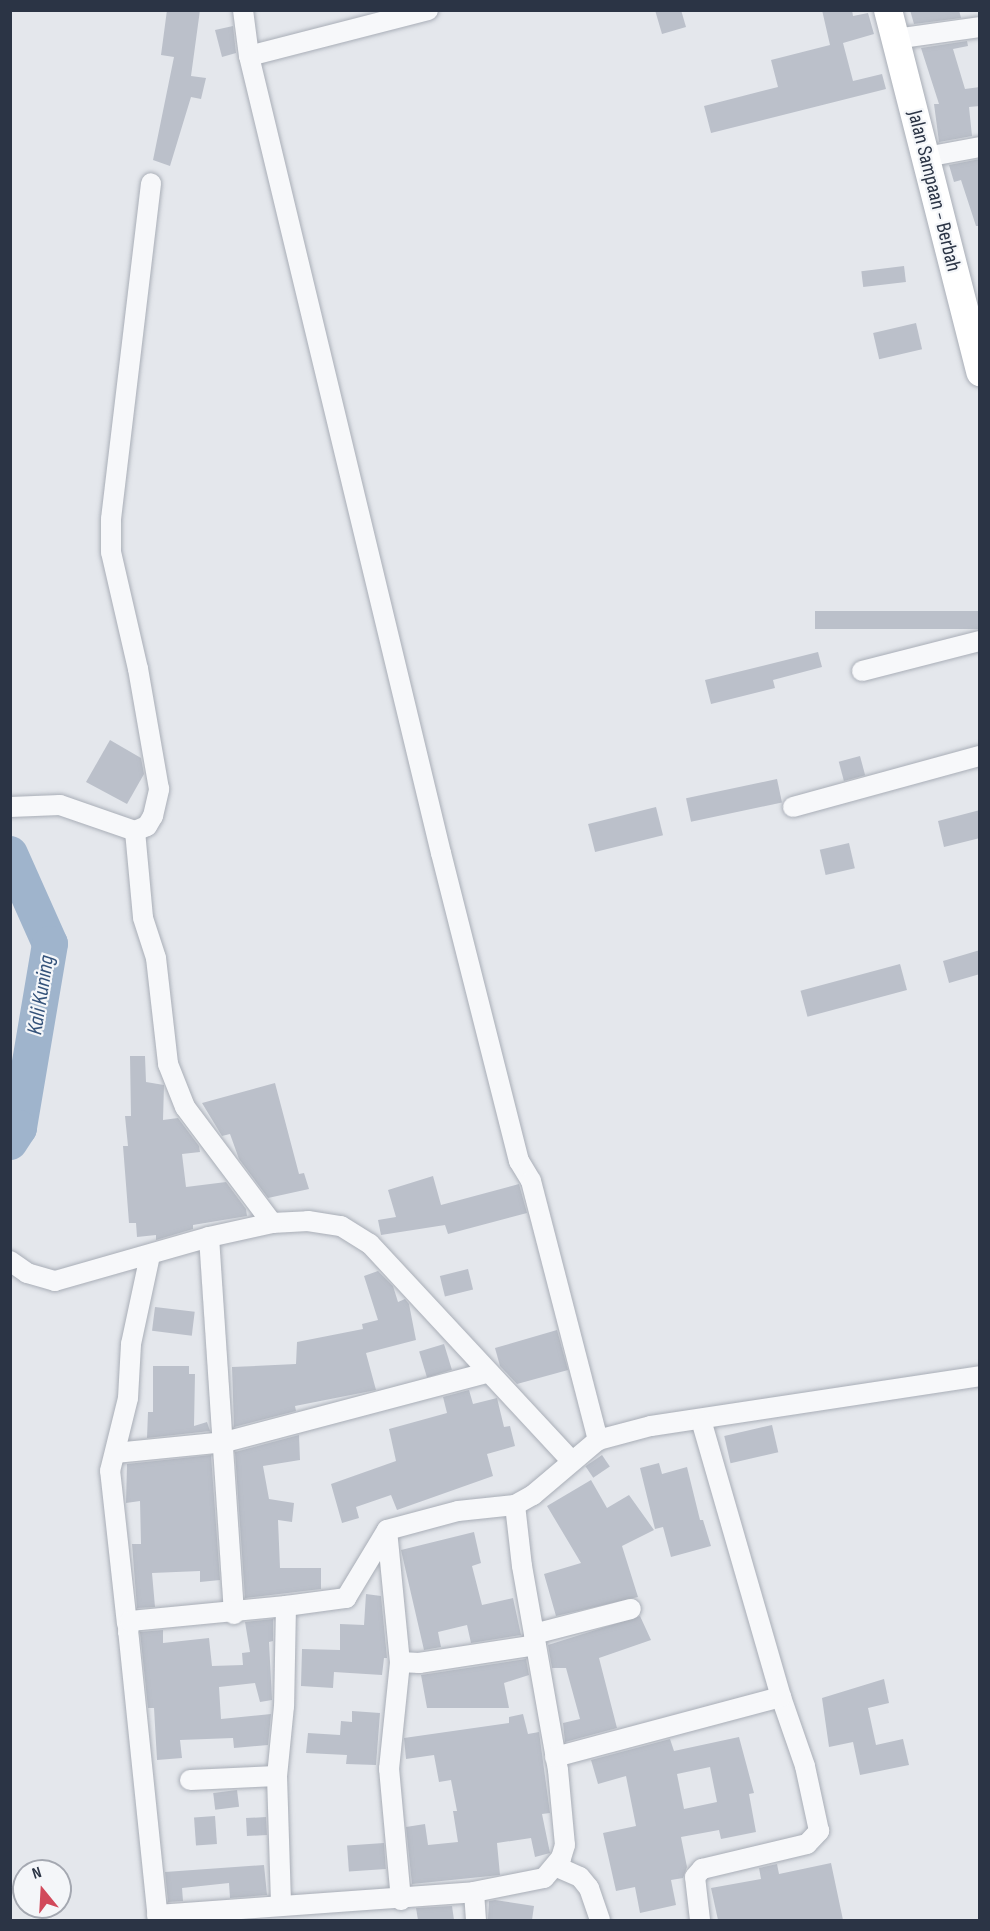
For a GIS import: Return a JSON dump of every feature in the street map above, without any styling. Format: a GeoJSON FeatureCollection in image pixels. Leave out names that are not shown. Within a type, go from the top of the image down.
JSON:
{"type":"FeatureCollection","features":[{"type":"Feature","properties":{"kind":"main road","name":"Jalan Sampaan - Berbah"},"geometry":{"type":"LineString","coordinates":[[888,10],[980,372]]}},
{"type":"Feature","properties":{"kind":"street"},"geometry":{"type":"LineString","coordinates":[[243,10],[249,56],[441,853],[519,1161],[531,1181],[598,1440]]}},
{"type":"Feature","properties":{"kind":"street"},"geometry":{"type":"LineString","coordinates":[[249,56],[428,10]]}},
{"type":"Feature","properties":{"kind":"street"},"geometry":{"type":"LineString","coordinates":[[895,39],[980,27]]}},
{"type":"Feature","properties":{"kind":"street"},"geometry":{"type":"LineString","coordinates":[[926,158],[980,147]]}},
{"type":"Feature","properties":{"kind":"street"},"geometry":{"type":"LineString","coordinates":[[10,807],[38,803],[60,805],[135,831],[147,826],[153,816],[159,789],[138,669],[111,552],[111,519],[151,183]]}},
{"type":"Feature","properties":{"kind":"street"},"geometry":{"type":"LineString","coordinates":[[862,671],[980,641]]}},
{"type":"Feature","properties":{"kind":"street"},"geometry":{"type":"LineString","coordinates":[[793,807],[980,756]]}},
{"type":"Feature","properties":{"kind":"street"},"geometry":{"type":"LineString","coordinates":[[135,831],[143,918],[156,958],[168,1064],[174,1085],[185,1107],[272,1223]]}},
{"type":"Feature","properties":{"kind":"street"},"geometry":{"type":"LineString","coordinates":[[10,1261],[27,1273],[55,1281],[209,1237],[272,1223],[326,1223],[356,1233],[370,1244],[487,1373],[572,1461]]}},
{"type":"Feature","properties":{"kind":"street"},"geometry":{"type":"LineString","coordinates":[[209,1237],[225,1442],[234,1614]]}},
{"type":"Feature","properties":{"kind":"street"},"geometry":{"type":"LineString","coordinates":[[150,1255],[140,1289],[128,1398],[110,1471],[158,1918],[281,1906],[401,1900],[474,1892],[544,1878],[555,1866],[565,1845],[555,1757],[515,1505]]}},
{"type":"Feature","properties":{"kind":"street"},"geometry":{"type":"LineString","coordinates":[[115,1453],[225,1442],[487,1373]]}},
{"type":"Feature","properties":{"kind":"street"},"geometry":{"type":"LineString","coordinates":[[127,1624],[234,1614],[346,1598],[387,1530],[458,1511],[515,1505],[532,1495],[598,1440],[651,1426],[980,1376]]}},
{"type":"Feature","properties":{"kind":"street"},"geometry":{"type":"LineString","coordinates":[[700,1920],[695,1877],[702,1869],[807,1844],[819,1831],[805,1766],[781,1697],[701,1420]]}},
{"type":"Feature","properties":{"kind":"street"},"geometry":{"type":"LineString","coordinates":[[387,1530],[400,1662],[389,1769],[401,1900]]}},
{"type":"Feature","properties":{"kind":"street"},"geometry":{"type":"LineString","coordinates":[[281,1906],[277,1776],[284,1706],[286,1606]]}},
{"type":"Feature","properties":{"kind":"street"},"geometry":{"type":"LineString","coordinates":[[400,1662],[419,1663],[535,1640],[631,1609]]}},
{"type":"Feature","properties":{"kind":"street"},"geometry":{"type":"LineString","coordinates":[[555,1757],[781,1697]]}},
{"type":"Feature","properties":{"kind":"street"},"geometry":{"type":"LineString","coordinates":[[190,1780],[277,1776]]}},
{"type":"Feature","properties":{"kind":"street"},"geometry":{"type":"LineString","coordinates":[[555,1866],[579,1877],[589,1888],[600,1920]]}},
{"type":"Feature","properties":{"kind":"street"},"geometry":{"type":"LineString","coordinates":[[474,1892],[476,1920]]}},
{"type":"Feature","properties":{"kind":"building"},"geometry":{"type":"Polygon","coordinates":[[[167,10],[200,10],[191,76],[206,78],[201,99],[191,97],[170,166],[153,160],[174,57],[161,55],[167,10]]]}},
{"type":"Feature","properties":{"kind":"building"},"geometry":{"type":"Polygon","coordinates":[[[655,10],[681,10],[686,27],[662,34],[655,10]]]}},
{"type":"Feature","properties":{"kind":"building"},"geometry":{"type":"Polygon","coordinates":[[[822,10],[852,10],[853,16],[868,13],[874,34],[843,43],[853,81],[882,74],[886,89],[711,133],[704,106],[778,87],[771,60],[830,45],[822,10]]]}},
{"type":"Feature","properties":{"kind":"building"},"geometry":{"type":"Polygon","coordinates":[[[910,10],[959,10],[961,18],[914,24],[910,10]]]}},
{"type":"Feature","properties":{"kind":"building"},"geometry":{"type":"Polygon","coordinates":[[[233,26],[236,53],[222,57],[215,30],[233,26]]]}},
{"type":"Feature","properties":{"kind":"building"},"geometry":{"type":"Polygon","coordinates":[[[967,41],[968,46],[953,49],[965,89],[980,87],[980,106],[969,107],[972,136],[939,142],[934,104],[939,104],[921,48],[967,41]]]}},
{"type":"Feature","properties":{"kind":"building"},"geometry":{"type":"Polygon","coordinates":[[[980,159],[980,226],[976,226],[961,180],[954,182],[949,165],[980,159]]]}},
{"type":"Feature","properties":{"kind":"building"},"geometry":{"type":"Polygon","coordinates":[[[904,266],[906,282],[863,287],[861,271],[904,266]]]}},
{"type":"Feature","properties":{"kind":"building"},"geometry":{"type":"Polygon","coordinates":[[[916,323],[922,349],[879,359],[873,333],[916,323]]]}},
{"type":"Feature","properties":{"kind":"building"},"geometry":{"type":"Polygon","coordinates":[[[815,611],[980,611],[980,629],[815,629],[815,611]]]}},
{"type":"Feature","properties":{"kind":"building"},"geometry":{"type":"Polygon","coordinates":[[[818,652],[822,667],[773,680],[775,688],[711,704],[705,680],[818,652]]]}},
{"type":"Feature","properties":{"kind":"building"},"geometry":{"type":"Polygon","coordinates":[[[110,740],[141,758],[144,774],[127,804],[86,782],[110,740]]]}},
{"type":"Feature","properties":{"kind":"building"},"geometry":{"type":"Polygon","coordinates":[[[860,756],[865,775],[844,781],[839,762],[860,756]]]}},
{"type":"Feature","properties":{"kind":"building"},"geometry":{"type":"Polygon","coordinates":[[[777,779],[782,802],[691,822],[686,798],[777,779]]]}},
{"type":"Feature","properties":{"kind":"building"},"geometry":{"type":"Polygon","coordinates":[[[656,807],[663,835],[595,852],[588,824],[656,807]]]}},
{"type":"Feature","properties":{"kind":"building"},"geometry":{"type":"Polygon","coordinates":[[[980,810],[980,838],[944,847],[938,821],[980,810]]]}},
{"type":"Feature","properties":{"kind":"building"},"geometry":{"type":"Polygon","coordinates":[[[849,843],[855,868],[826,875],[820,850],[849,843]]]}},
{"type":"Feature","properties":{"kind":"building"},"geometry":{"type":"Polygon","coordinates":[[[980,950],[980,974],[949,983],[943,961],[980,950]]]}},
{"type":"Feature","properties":{"kind":"building"},"geometry":{"type":"Polygon","coordinates":[[[900,964],[907,990],[807,1017],[801,991],[900,964]]]}},
{"type":"Feature","properties":{"kind":"building"},"geometry":{"type":"Polygon","coordinates":[[[130,1056],[145,1056],[146,1082],[164,1085],[163,1120],[178,1118],[199,1146],[200,1152],[182,1154],[186,1187],[226,1182],[246,1209],[247,1216],[193,1225],[193,1229],[156,1240],[156,1235],[137,1237],[136,1223],[129,1223],[123,1146],[128,1146],[125,1116],[131,1116],[130,1056]]]}},
{"type":"Feature","properties":{"kind":"building"},"geometry":{"type":"Polygon","coordinates":[[[275,1083],[299,1174],[304,1173],[309,1189],[268,1198],[239,1159],[230,1134],[222,1136],[202,1103],[275,1083]]]}},
{"type":"Feature","properties":{"kind":"building"},"geometry":{"type":"Polygon","coordinates":[[[433,1176],[441,1205],[519,1184],[527,1213],[448,1234],[445,1225],[381,1235],[378,1220],[396,1217],[388,1190],[433,1176]]]}},
{"type":"Feature","properties":{"kind":"building"},"geometry":{"type":"Polygon","coordinates":[[[468,1269],[473,1289],[445,1296],[440,1276],[468,1269]]]}},
{"type":"Feature","properties":{"kind":"building"},"geometry":{"type":"Polygon","coordinates":[[[378,1271],[393,1286],[398,1302],[405,1299],[409,1304],[416,1340],[366,1353],[376,1390],[295,1406],[296,1411],[234,1427],[232,1367],[296,1364],[297,1342],[363,1329],[362,1324],[378,1320],[364,1276],[378,1271]]]}},
{"type":"Feature","properties":{"kind":"building"},"geometry":{"type":"Polygon","coordinates":[[[155,1307],[195,1312],[192,1336],[152,1331],[155,1307]]]}},
{"type":"Feature","properties":{"kind":"building"},"geometry":{"type":"Polygon","coordinates":[[[557,1330],[568,1370],[517,1384],[500,1366],[495,1348],[557,1330]]]}},
{"type":"Feature","properties":{"kind":"building"},"geometry":{"type":"Polygon","coordinates":[[[444,1344],[452,1370],[427,1377],[419,1352],[444,1344]]]}},
{"type":"Feature","properties":{"kind":"building"},"geometry":{"type":"Polygon","coordinates":[[[153,1366],[189,1366],[189,1374],[195,1374],[194,1426],[207,1422],[210,1431],[147,1438],[148,1412],[153,1412],[153,1366]]]}},
{"type":"Feature","properties":{"kind":"building"},"geometry":{"type":"Polygon","coordinates":[[[469,1390],[473,1404],[497,1398],[504,1427],[510,1426],[515,1446],[487,1454],[493,1476],[397,1510],[391,1495],[356,1507],[359,1518],[342,1523],[331,1484],[396,1461],[389,1429],[447,1413],[443,1397],[469,1390]]]}},
{"type":"Feature","properties":{"kind":"building"},"geometry":{"type":"Polygon","coordinates":[[[772,1425],[778,1452],[731,1463],[724,1436],[772,1425]]]}},
{"type":"Feature","properties":{"kind":"building"},"geometry":{"type":"Polygon","coordinates":[[[299,1435],[300,1460],[263,1466],[269,1499],[294,1503],[292,1522],[278,1520],[280,1568],[321,1568],[321,1589],[245,1598],[235,1452],[299,1435]]]}},
{"type":"Feature","properties":{"kind":"building"},"geometry":{"type":"Polygon","coordinates":[[[211,1455],[220,1580],[200,1582],[200,1571],[152,1573],[155,1607],[137,1608],[132,1544],[141,1544],[140,1501],[126,1503],[127,1464],[211,1455]]]}},
{"type":"Feature","properties":{"kind":"building"},"geometry":{"type":"Polygon","coordinates":[[[602,1455],[610,1467],[593,1478],[585,1466],[602,1455]]]}},
{"type":"Feature","properties":{"kind":"building"},"geometry":{"type":"Polygon","coordinates":[[[659,1463],[662,1474],[687,1467],[700,1520],[703,1520],[711,1546],[671,1557],[663,1527],[655,1529],[640,1468],[659,1463]]]}},
{"type":"Feature","properties":{"kind":"building"},"geometry":{"type":"Polygon","coordinates":[[[591,1480],[607,1508],[629,1495],[654,1530],[622,1546],[638,1597],[556,1616],[544,1574],[581,1563],[547,1506],[591,1480]]]}},
{"type":"Feature","properties":{"kind":"building"},"geometry":{"type":"Polygon","coordinates":[[[474,1532],[481,1563],[472,1566],[482,1605],[513,1598],[521,1635],[471,1643],[467,1625],[438,1632],[441,1647],[424,1650],[401,1550],[474,1532]]]}},
{"type":"Feature","properties":{"kind":"building"},"geometry":{"type":"Polygon","coordinates":[[[366,1594],[381,1596],[387,1658],[384,1658],[382,1675],[334,1672],[333,1688],[301,1686],[302,1649],[340,1650],[340,1624],[364,1625],[366,1594]]]}},
{"type":"Feature","properties":{"kind":"building"},"geometry":{"type":"Polygon","coordinates":[[[640,1616],[651,1640],[599,1658],[617,1728],[565,1742],[563,1723],[580,1719],[566,1668],[552,1668],[548,1645],[640,1616]]]}},
{"type":"Feature","properties":{"kind":"building"},"geometry":{"type":"Polygon","coordinates":[[[273,1619],[273,1641],[269,1642],[272,1700],[260,1702],[255,1683],[219,1687],[221,1719],[271,1714],[268,1745],[234,1748],[233,1738],[180,1740],[182,1758],[157,1760],[154,1708],[148,1708],[140,1632],[163,1630],[163,1643],[209,1638],[212,1666],[243,1665],[242,1653],[250,1652],[245,1622],[273,1619]]]}},
{"type":"Feature","properties":{"kind":"building"},"geometry":{"type":"Polygon","coordinates":[[[526,1659],[529,1675],[504,1683],[509,1708],[427,1708],[421,1675],[526,1659]]]}},
{"type":"Feature","properties":{"kind":"building"},"geometry":{"type":"Polygon","coordinates":[[[884,1679],[889,1703],[868,1708],[876,1745],[903,1739],[909,1765],[860,1775],[853,1742],[829,1747],[822,1698],[884,1679]]]}},
{"type":"Feature","properties":{"kind":"building"},"geometry":{"type":"Polygon","coordinates":[[[352,1711],[380,1713],[376,1765],[346,1764],[347,1755],[306,1753],[308,1733],[340,1735],[341,1721],[352,1722],[352,1711]]]}},
{"type":"Feature","properties":{"kind":"building"},"geometry":{"type":"Polygon","coordinates":[[[523,1714],[528,1734],[539,1732],[550,1813],[542,1814],[550,1853],[535,1857],[531,1838],[497,1843],[500,1875],[412,1884],[406,1827],[425,1824],[428,1845],[458,1842],[453,1811],[457,1811],[451,1780],[439,1782],[434,1755],[406,1759],[404,1738],[509,1723],[509,1717],[523,1714]]]}},
{"type":"Feature","properties":{"kind":"building"},"geometry":{"type":"Polygon","coordinates":[[[739,1737],[754,1793],[749,1794],[756,1832],[721,1839],[719,1830],[681,1837],[687,1867],[683,1878],[671,1880],[676,1905],[640,1913],[635,1887],[616,1891],[603,1833],[636,1826],[626,1776],[598,1784],[591,1760],[670,1739],[674,1751],[739,1737]],[[710,1767],[677,1774],[684,1809],[717,1802],[710,1767]]]}},
{"type":"Feature","properties":{"kind":"building"},"geometry":{"type":"Polygon","coordinates":[[[237,1790],[239,1807],[215,1810],[213,1793],[237,1790]]]}},
{"type":"Feature","properties":{"kind":"building"},"geometry":{"type":"Polygon","coordinates":[[[215,1816],[217,1844],[196,1845],[194,1817],[215,1816]]]}},
{"type":"Feature","properties":{"kind":"building"},"geometry":{"type":"Polygon","coordinates":[[[266,1817],[267,1835],[247,1836],[246,1818],[266,1817]]]}},
{"type":"Feature","properties":{"kind":"building"},"geometry":{"type":"Polygon","coordinates":[[[384,1843],[386,1869],[349,1872],[347,1846],[384,1843]]]}},
{"type":"Feature","properties":{"kind":"building"},"geometry":{"type":"Polygon","coordinates":[[[831,1863],[843,1920],[718,1920],[711,1888],[761,1879],[759,1868],[777,1864],[779,1874],[831,1863]]]}},
{"type":"Feature","properties":{"kind":"building"},"geometry":{"type":"Polygon","coordinates":[[[264,1865],[267,1895],[230,1898],[229,1883],[182,1888],[183,1901],[168,1902],[165,1872],[264,1865]]]}},
{"type":"Feature","properties":{"kind":"building"},"geometry":{"type":"Polygon","coordinates":[[[489,1901],[534,1906],[532,1920],[488,1920],[489,1901]]]}},
{"type":"Feature","properties":{"kind":"building"},"geometry":{"type":"Polygon","coordinates":[[[452,1906],[454,1920],[418,1920],[416,1908],[452,1906]]]}},
{"type":"Feature","properties":{"kind":"waterway","name":"Kali Kuning"},"geometry":{"type":"LineString","coordinates":[[10,854],[50,944],[19,1128],[10,1142]]}}]}
